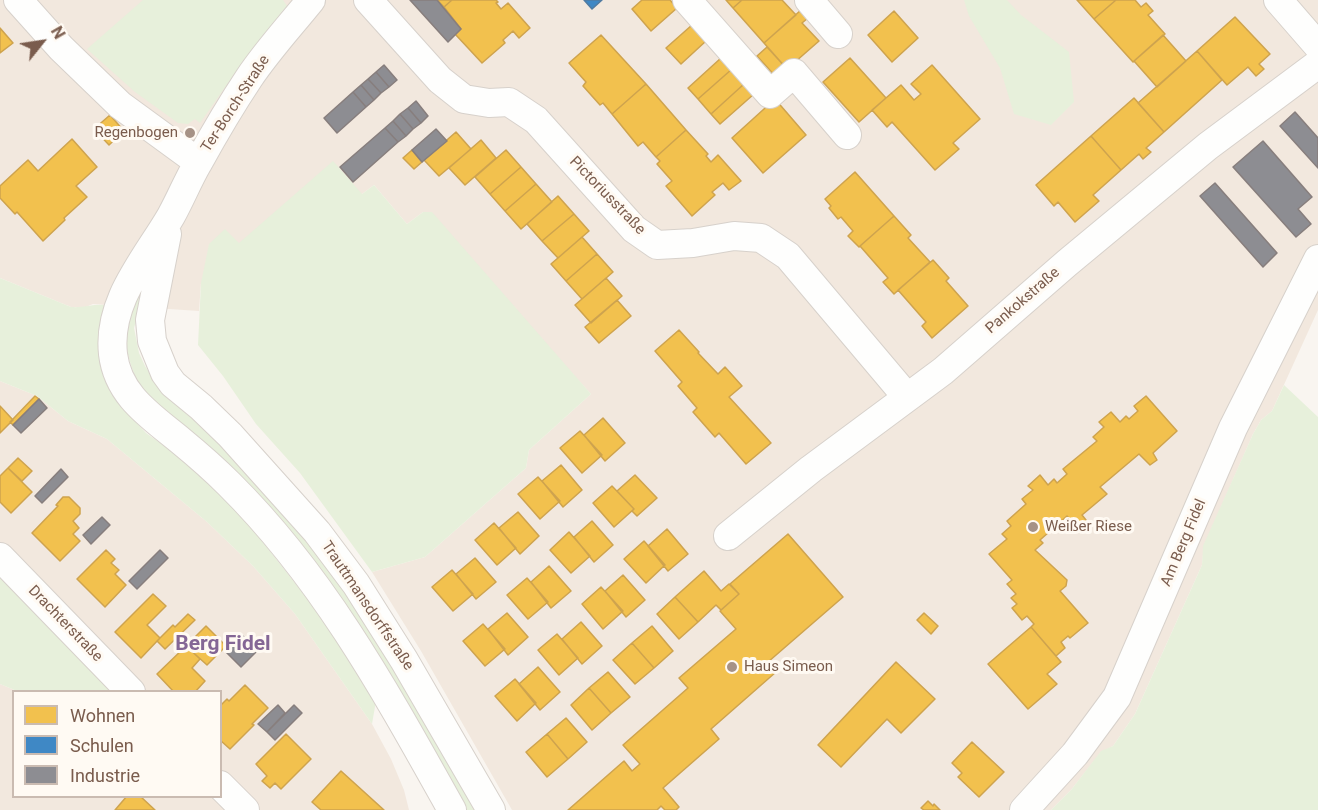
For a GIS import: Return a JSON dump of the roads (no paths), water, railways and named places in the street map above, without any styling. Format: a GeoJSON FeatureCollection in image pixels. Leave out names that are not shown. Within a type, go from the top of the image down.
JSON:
{"type":"FeatureCollection","features":[{"type":"Feature","properties":{"kind":"street"},"geometry":{"type":"LineString","coordinates":[[18,0],[61,48],[120,105],[198,162]]}},
{"type":"Feature","properties":{"kind":"street","name":"Ter-Borch-Straße"},"geometry":{"type":"LineString","coordinates":[[136,405],[117,373],[112,337],[115,318],[124,291],[250,77],[310,0]]}},
{"type":"Feature","properties":{"kind":"street","name":"Pictoriusstraße"},"geometry":{"type":"LineString","coordinates":[[369,0],[440,80],[464,99],[489,103],[509,102],[536,120],[634,229],[657,245],[693,243],[734,236],[752,237],[761,238],[788,256],[907,397]]}},
{"type":"Feature","properties":{"kind":"street"},"geometry":{"type":"LineString","coordinates":[[687,0],[770,94],[794,73],[847,135]]}},
{"type":"Feature","properties":{"kind":"street"},"geometry":{"type":"LineString","coordinates":[[809,0],[838,34]]}},
{"type":"Feature","properties":{"kind":"street"},"geometry":{"type":"LineString","coordinates":[[1278,0],[1318,46]]}},
{"type":"Feature","properties":{"kind":"street","name":"Pankokstraße"},"geometry":{"type":"LineString","coordinates":[[728,536],[811,469],[943,370],[1067,262],[1208,146],[1318,64]]}},
{"type":"Feature","properties":{"kind":"street","name":"Ter-Borch-Straße"},"geometry":{"type":"LineString","coordinates":[[165,373],[152,341],[150,320],[171,214]]}},
{"type":"Feature","properties":{"kind":"street","name":"Am Berg Fidel"},"geometry":{"type":"LineString","coordinates":[[1024,810],[1075,754],[1117,697],[1233,428],[1318,259]]}},
{"type":"Feature","properties":{"kind":"street","name":"Trauttmansdorffstraße"},"geometry":{"type":"LineString","coordinates":[[165,373],[173,384],[201,406],[230,435],[317,532],[356,585],[404,660],[491,810]]}},
{"type":"Feature","properties":{"kind":"street","name":"Trauttmansdorffstraße"},"geometry":{"type":"LineString","coordinates":[[136,405],[204,460],[229,484],[267,523],[308,573],[346,627],[386,692],[452,810]]}},
{"type":"Feature","properties":{"kind":"street","name":"Drachterstraße"},"geometry":{"type":"LineString","coordinates":[[0,557],[129,690]]}},
{"type":"Feature","properties":{"kind":"street"},"geometry":{"type":"LineString","coordinates":[[222,787],[245,810]]}},
{"type":"Feature","properties":{"kind":"place","name":"Regenbogen"},"geometry":{"type":"Point","coordinates":[190,133]}},
{"type":"Feature","properties":{"kind":"place","name":"Weißer Riese"},"geometry":{"type":"Point","coordinates":[1033,527]}},
{"type":"Feature","properties":{"kind":"place","name":"Haus Simeon"},"geometry":{"type":"Point","coordinates":[732,667]}},
{"type":"Feature","properties":{"kind":"district","name":"Berg Fidel"},"geometry":{"type":"Point","coordinates":[223,645]}}]}
